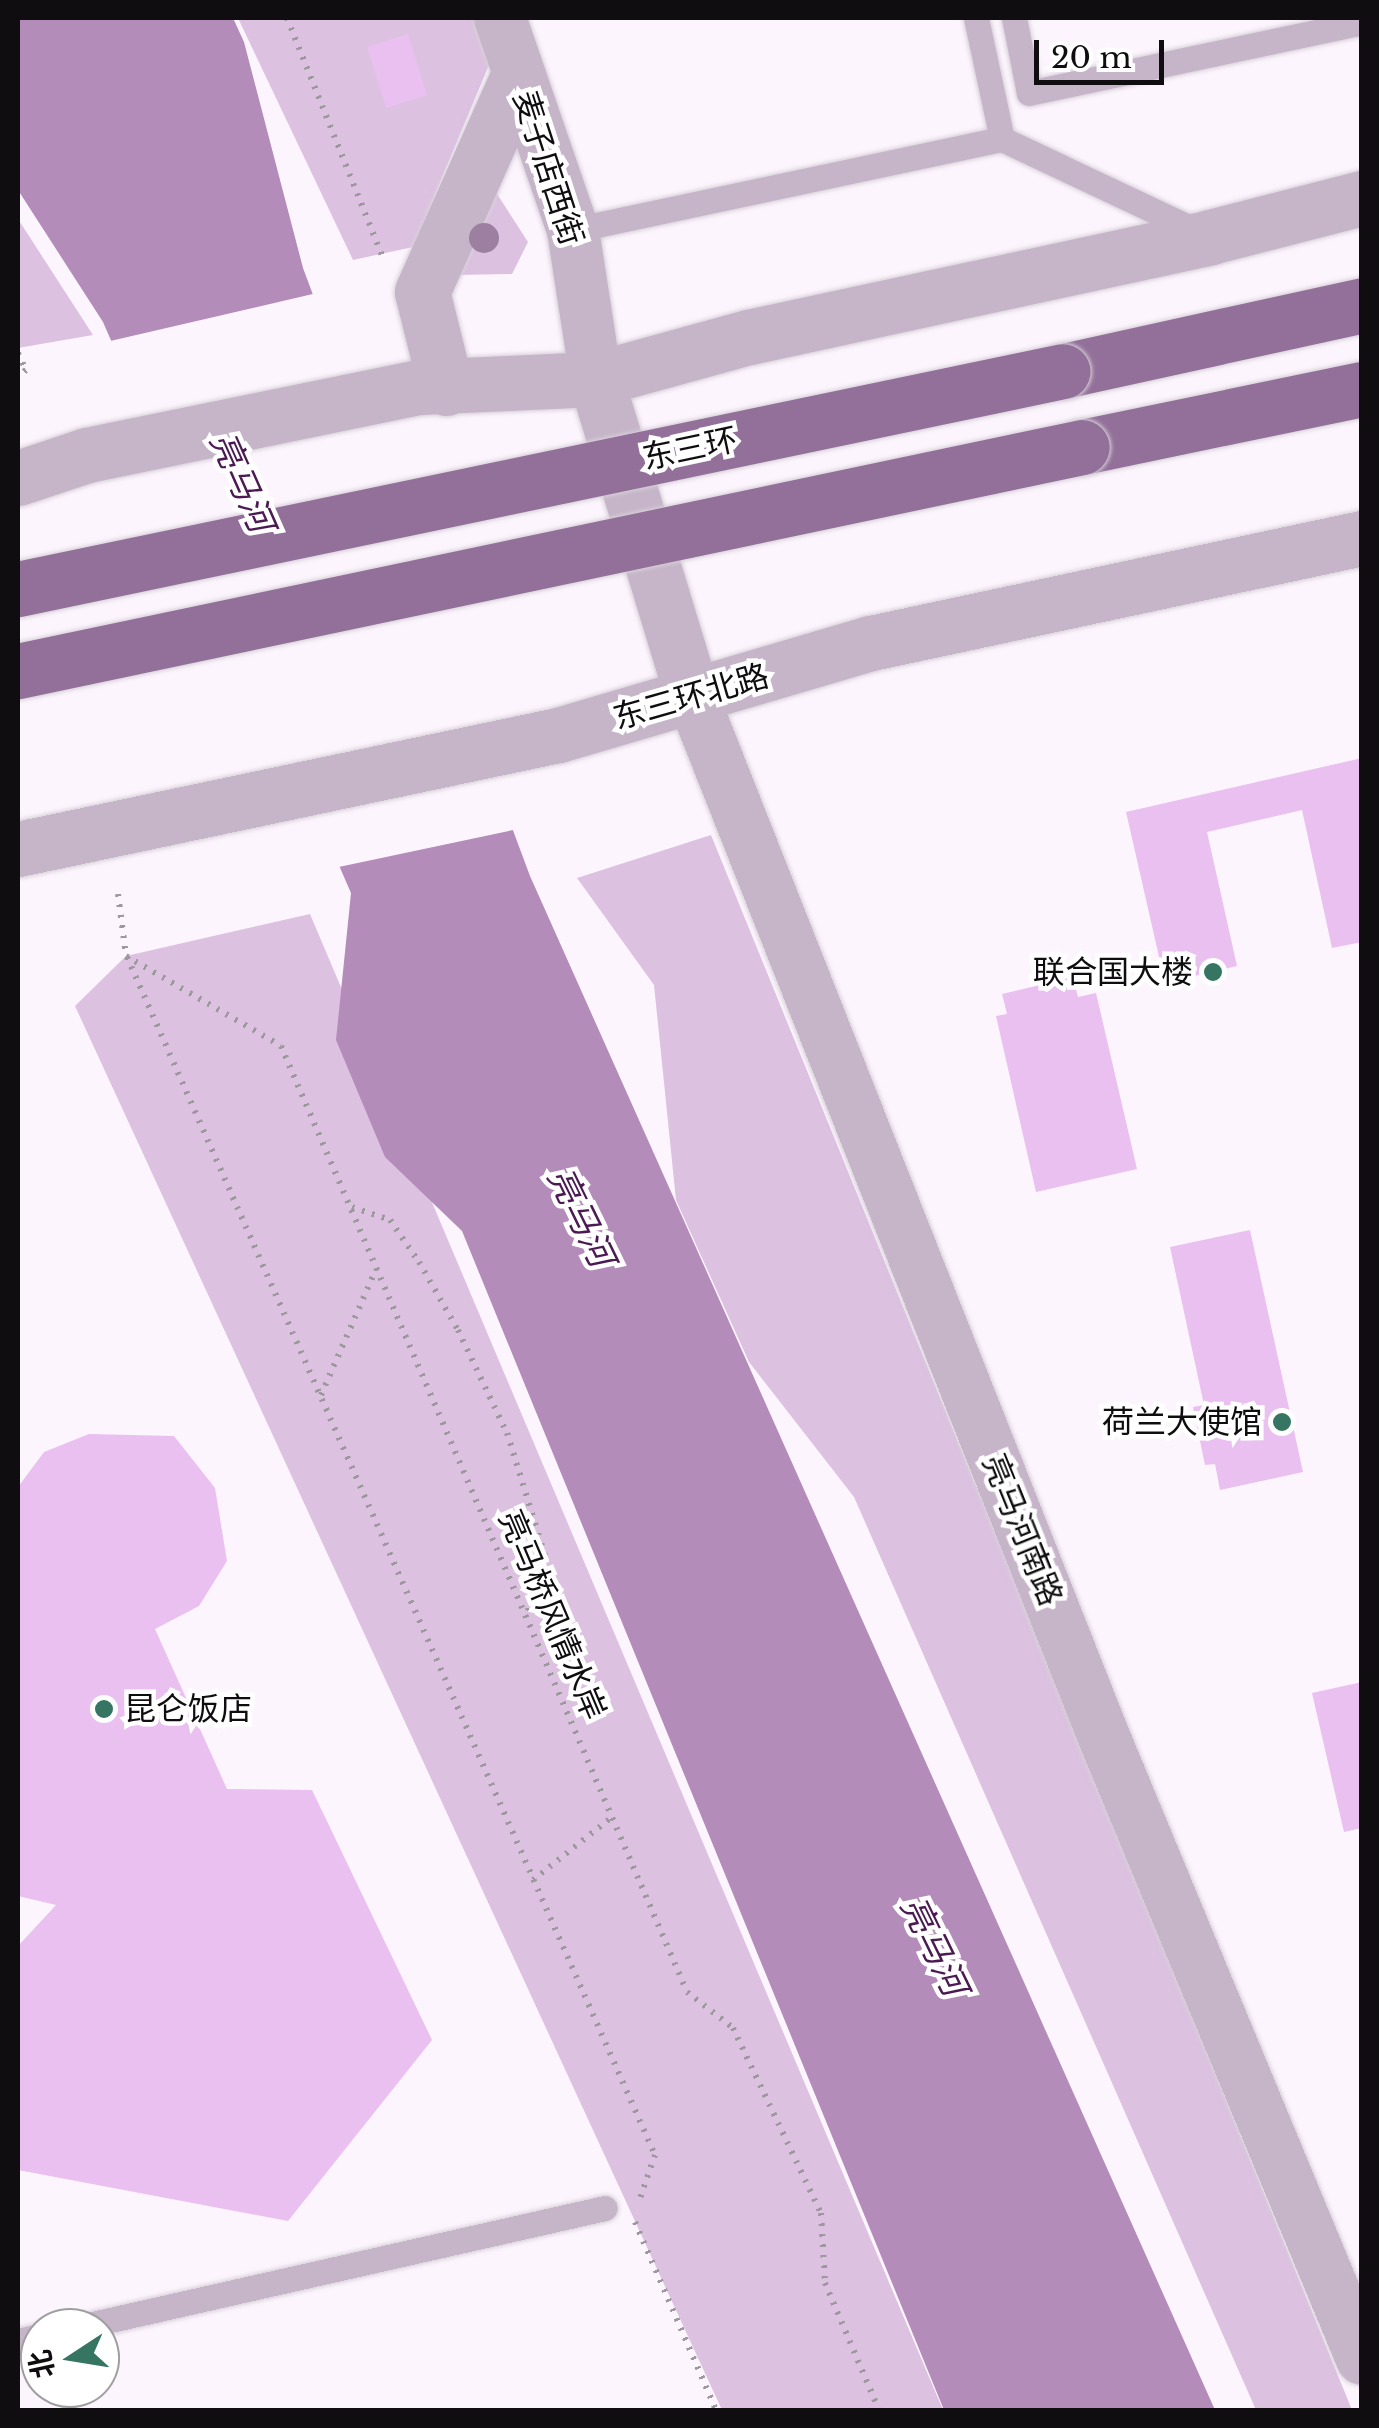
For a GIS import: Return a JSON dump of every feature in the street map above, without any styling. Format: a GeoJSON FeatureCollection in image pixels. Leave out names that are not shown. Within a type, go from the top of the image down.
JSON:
{"type":"FeatureCollection","features":[{"type":"Feature","properties":{"kind":"highway","name":"东三环"},"geometry":{"type":"LineString","coordinates":[[18,589],[1362,305]]}},
{"type":"Feature","properties":{"kind":"highway"},"geometry":{"type":"LineString","coordinates":[[18,671],[1362,389]]}},
{"type":"Feature","properties":{"kind":"street","name":"麦子店西街"},"geometry":{"type":"LineString","coordinates":[[500,18],[573,230],[596,379]]}},
{"type":"Feature","properties":{"kind":"street"},"geometry":{"type":"LineString","coordinates":[[432,388],[422,292],[518,76]]}},
{"type":"Feature","properties":{"kind":"street"},"geometry":{"type":"LineString","coordinates":[[18,478],[87,455],[432,388],[596,379],[749,336],[1210,237],[1362,198]]}},
{"type":"Feature","properties":{"kind":"street"},"geometry":{"type":"LineString","coordinates":[[596,379],[694,698]]}},
{"type":"Feature","properties":{"kind":"street","name":"东三环北路"},"geometry":{"type":"LineString","coordinates":[[18,848],[558,735],[871,643],[1362,538]]}},
{"type":"Feature","properties":{"kind":"street","name":"亮马河南路"},"geometry":{"type":"LineString","coordinates":[[694,698],[1104,1737],[1362,2358]]}},
{"type":"Feature","properties":{"kind":"lane"},"geometry":{"type":"LineString","coordinates":[[976,18],[1002,140]]}},
{"type":"Feature","properties":{"kind":"lane"},"geometry":{"type":"LineString","coordinates":[[1014,18],[1029,93],[1362,22]]}},
{"type":"Feature","properties":{"kind":"lane"},"geometry":{"type":"LineString","coordinates":[[573,230],[1002,140],[1210,237]]}},
{"type":"Feature","properties":{"kind":"lane"},"geometry":{"type":"LineString","coordinates":[[120,2318],[605,2208]]}},
{"type":"Feature","properties":{"kind":"path"},"geometry":{"type":"LineString","coordinates":[[286,18],[390,275]]}},
{"type":"Feature","properties":{"kind":"path"},"geometry":{"type":"LineString","coordinates":[[18,353],[26,370],[18,376]]}},
{"type":"Feature","properties":{"kind":"path"},"geometry":{"type":"LineString","coordinates":[[118,894],[126,956],[655,2156],[634,2218],[716,2410]]}},
{"type":"Feature","properties":{"kind":"path","name":"亮马桥风情水岸"},"geometry":{"type":"LineString","coordinates":[[126,956],[281,1046],[687,1992],[733,2028],[821,2213],[825,2283],[878,2410]]}},
{"type":"Feature","properties":{"kind":"path"},"geometry":{"type":"LineString","coordinates":[[350,1207],[390,1220],[458,1330],[507,1433],[546,1559],[526,1616]]}},
{"type":"Feature","properties":{"kind":"path"},"geometry":{"type":"LineString","coordinates":[[320,1397],[377,1268]]}},
{"type":"Feature","properties":{"kind":"path"},"geometry":{"type":"LineString","coordinates":[[534,1880],[612,1817]]}},
{"type":"Feature","properties":{"kind":"shaded area"},"geometry":{"type":"Polygon","coordinates":[[[238,18],[475,18],[489,65],[413,247],[353,260],[238,18]]]}},
{"type":"Feature","properties":{"kind":"shaded area"},"geometry":{"type":"Polygon","coordinates":[[[490,183],[528,242],[512,274],[455,275],[490,183]]]}},
{"type":"Feature","properties":{"kind":"shaded area"},"geometry":{"type":"Polygon","coordinates":[[[18,219],[93,335],[18,348],[18,219]]]}},
{"type":"Feature","properties":{"kind":"shaded area"},"geometry":{"type":"Polygon","coordinates":[[[711,835],[1352,2410],[1256,2410],[854,1497],[749,1362],[676,1200],[654,985],[577,878],[711,835]]]}},
{"type":"Feature","properties":{"kind":"shaded area"},"geometry":{"type":"Polygon","coordinates":[[[310,914],[943,2410],[722,2410],[75,1006],[126,956],[310,914]]]}},
{"type":"Feature","properties":{"kind":"water","name":"亮马河"},"geometry":{"type":"Polygon","coordinates":[[[18,18],[233,18],[244,42],[303,268],[530,876],[1215,2410],[944,2410],[462,1231],[385,1157],[336,1040],[351,893],[103,322],[18,190],[18,18]]]}},
{"type":"Feature","properties":{"kind":"pier"},"geometry":{"type":"Polygon","coordinates":[[[317,293],[518,829],[334,868],[106,342],[317,293]]]}},
{"type":"Feature","properties":{"kind":"building"},"geometry":{"type":"Polygon","coordinates":[[[408,34],[427,95],[386,108],[367,47],[408,34]]]}},
{"type":"Feature","properties":{"kind":"building"},"geometry":{"type":"Polygon","coordinates":[[[1362,758],[1362,942],[1332,948],[1302,810],[1207,832],[1237,966],[1165,983],[1126,812],[1362,758]]]}},
{"type":"Feature","properties":{"kind":"building"},"geometry":{"type":"Polygon","coordinates":[[[1073,977],[1078,997],[1096,993],[1137,1169],[1036,1192],[996,1016],[1007,1014],[1002,994],[1073,977]]]}},
{"type":"Feature","properties":{"kind":"building"},"geometry":{"type":"Polygon","coordinates":[[[1250,1230],[1303,1472],[1220,1490],[1215,1464],[1205,1465],[1193,1407],[1204,1405],[1170,1247],[1250,1230]]]}},
{"type":"Feature","properties":{"kind":"building"},"geometry":{"type":"Polygon","coordinates":[[[89,1434],[174,1436],[215,1488],[227,1561],[199,1606],[155,1629],[227,1789],[312,1790],[432,2040],[288,2221],[18,2170],[18,1946],[56,1905],[18,1896],[18,1487],[44,1452],[89,1434]]]}},
{"type":"Feature","properties":{"kind":"building"},"geometry":{"type":"Polygon","coordinates":[[[1362,1682],[1362,1828],[1344,1832],[1312,1693],[1362,1682]]]}},
{"type":"Feature","properties":{"kind":"place","name":"联合国大楼"},"geometry":{"type":"Point","coordinates":[1213,972]}},
{"type":"Feature","properties":{"kind":"place","name":"荷兰大使馆"},"geometry":{"type":"Point","coordinates":[1282,1422]}},
{"type":"Feature","properties":{"kind":"place","name":"昆仑饭店"},"geometry":{"type":"Point","coordinates":[104,1709]}}]}
